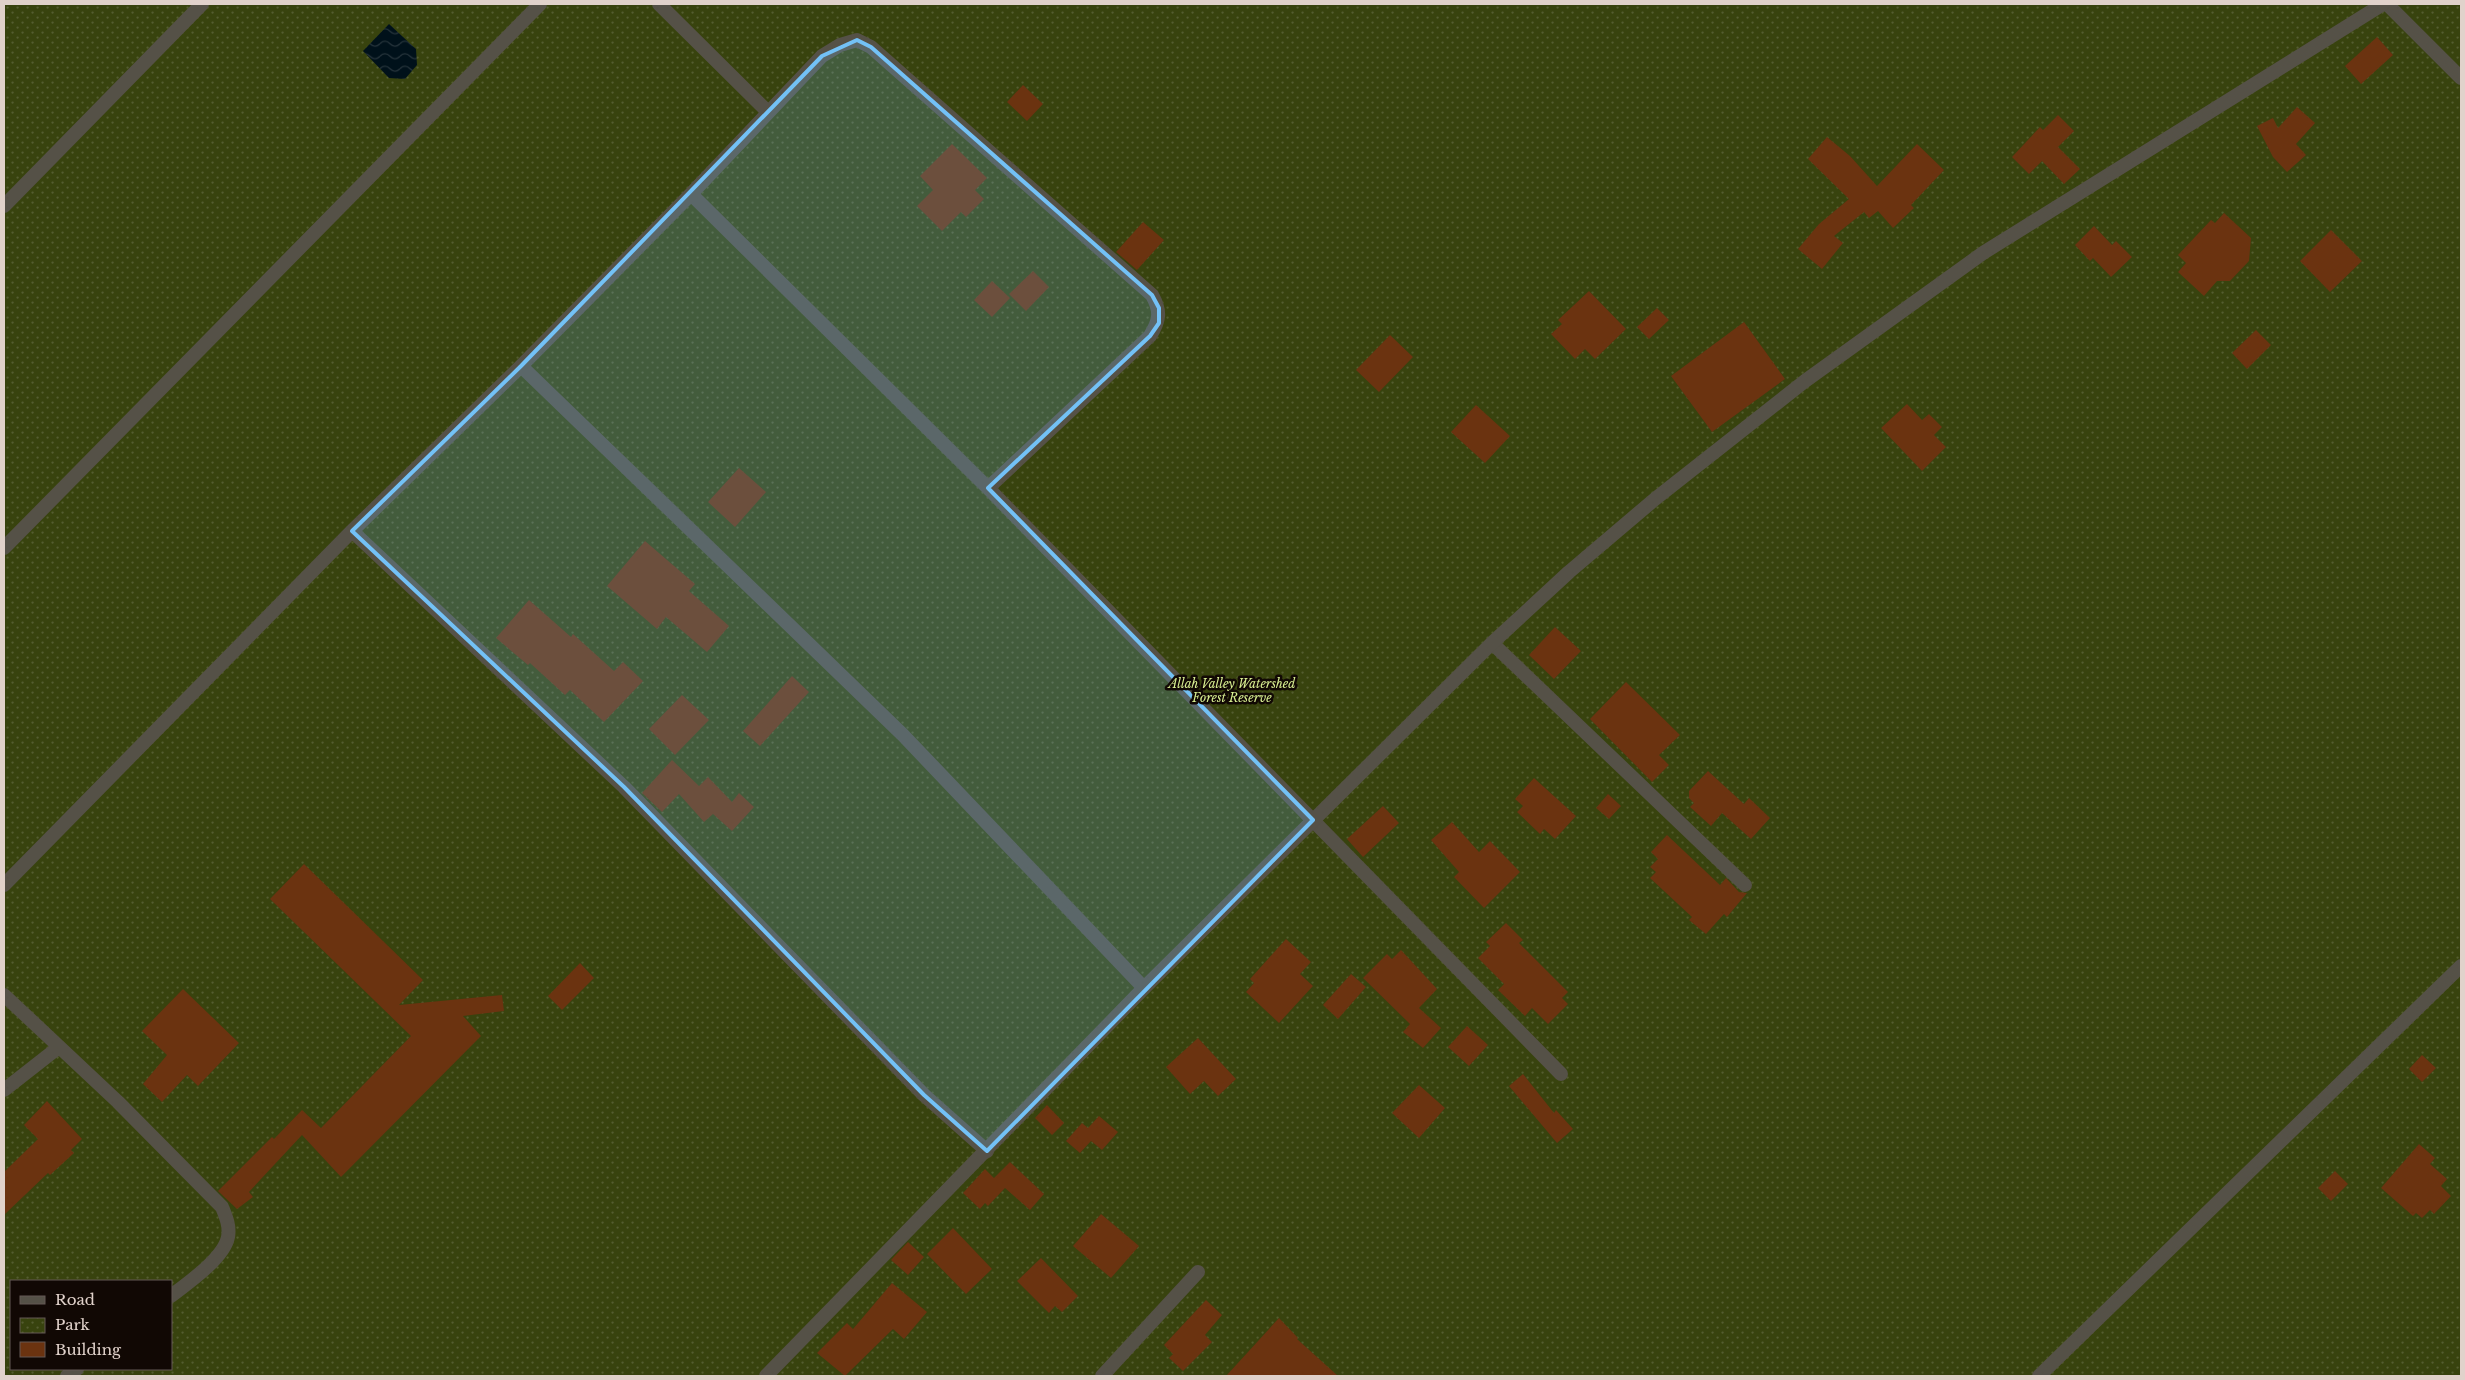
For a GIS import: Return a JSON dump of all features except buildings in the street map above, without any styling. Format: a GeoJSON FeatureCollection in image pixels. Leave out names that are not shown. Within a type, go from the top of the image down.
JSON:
{"type":"FeatureCollection","features":[{"type":"Feature","properties":{"kind":"street"},"geometry":{"type":"LineString","coordinates":[[4,206],[202,4]]}},
{"type":"Feature","properties":{"kind":"street"},"geometry":{"type":"LineString","coordinates":[[4,548],[540,4]]}},
{"type":"Feature","properties":{"kind":"street"},"geometry":{"type":"LineString","coordinates":[[658,4],[768,112]]}},
{"type":"Feature","properties":{"kind":"street"},"geometry":{"type":"LineString","coordinates":[[766,1376],[1144,988],[1492,644],[1569,572],[1663,493],[1805,381],[1967,264],[2383,4]]}},
{"type":"Feature","properties":{"kind":"street"},"geometry":{"type":"LineString","coordinates":[[2388,4],[2461,78]]}},
{"type":"Feature","properties":{"kind":"street"},"geometry":{"type":"LineString","coordinates":[[4,885],[352,531],[521,366],[691,194],[822,56],[840,45],[857,40],[872,47],[1152,295],[1159,308],[1158,323],[1150,336],[988,488]]}},
{"type":"Feature","properties":{"kind":"street"},"geometry":{"type":"LineString","coordinates":[[691,194],[988,488],[1561,1074]]}},
{"type":"Feature","properties":{"kind":"street"},"geometry":{"type":"LineString","coordinates":[[521,366],[902,735],[1144,988]]}},
{"type":"Feature","properties":{"kind":"street"},"geometry":{"type":"LineString","coordinates":[[352,531],[624,787],[924,1095],[987,1151]]}},
{"type":"Feature","properties":{"kind":"street"},"geometry":{"type":"LineString","coordinates":[[1492,644],[1744,885]]}},
{"type":"Feature","properties":{"kind":"street"},"geometry":{"type":"LineString","coordinates":[[2038,1376],[2461,966]]}},
{"type":"Feature","properties":{"kind":"street"},"geometry":{"type":"LineString","coordinates":[[4,995],[118,1102],[222,1207],[228,1223],[228,1238],[221,1252],[172,1295]]}},
{"type":"Feature","properties":{"kind":"street"},"geometry":{"type":"LineString","coordinates":[[4,1090],[60,1047]]}},
{"type":"Feature","properties":{"kind":"street"},"geometry":{"type":"LineString","coordinates":[[1102,1376],[1198,1272]]}},
{"type":"Feature","properties":{"kind":"highlighted area"},"geometry":{"type":"Polygon","coordinates":[[[857,40],[871,47],[1152,295],[1159,308],[1159,323],[1150,336],[988,488],[1313,820],[987,1151],[924,1095],[624,787],[352,531],[521,366],[822,56],[857,40]]]}},
{"type":"Feature","properties":{"kind":"green space","name":"Allah Valley Watershed Forest Reserve"},"geometry":{"type":"Polygon","coordinates":[[[4,4],[2461,4],[2461,1376],[4,1376],[4,4]]]}},
{"type":"Feature","properties":{"kind":"water"},"geometry":{"type":"Polygon","coordinates":[[[389,24],[416,49],[417,65],[405,79],[389,78],[363,51],[389,24]]]}}]}
